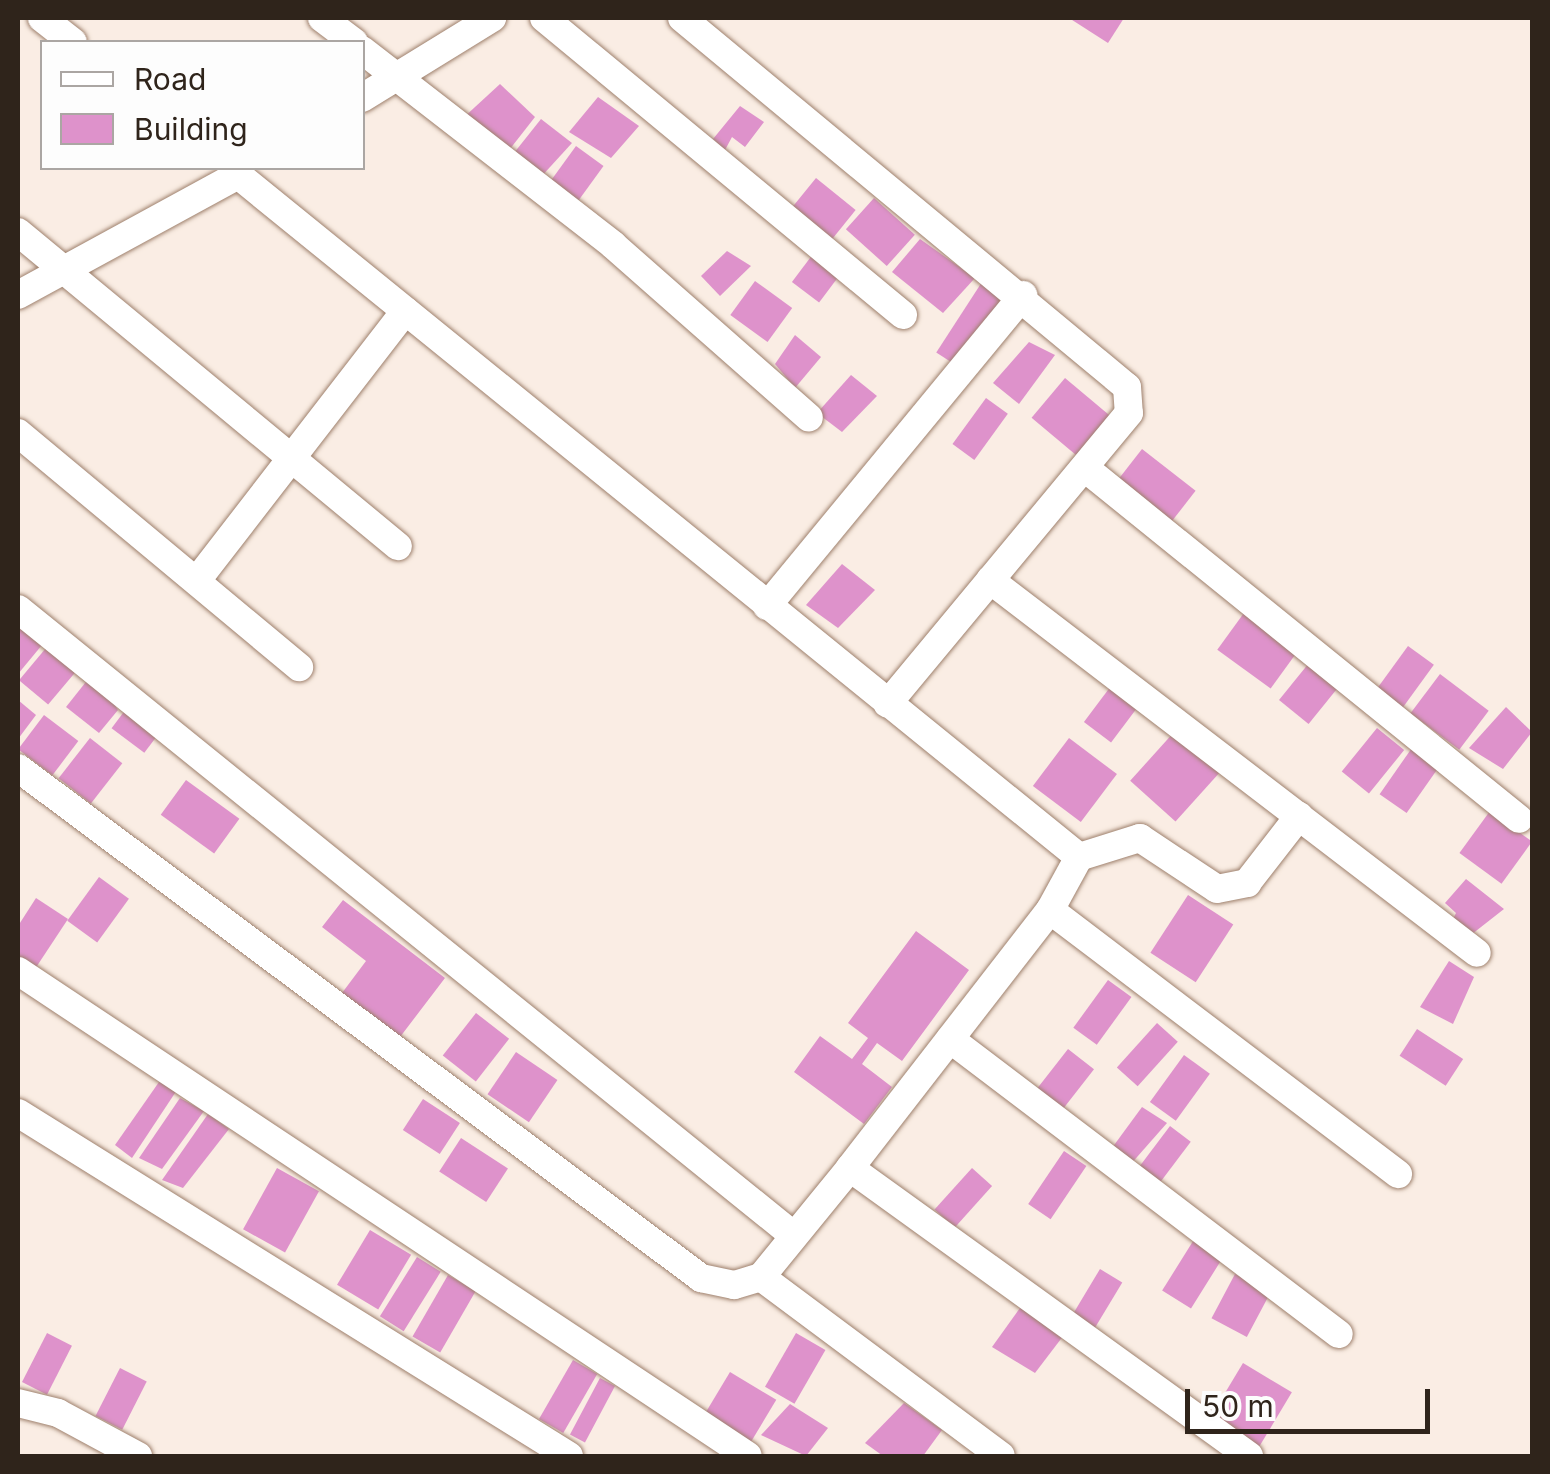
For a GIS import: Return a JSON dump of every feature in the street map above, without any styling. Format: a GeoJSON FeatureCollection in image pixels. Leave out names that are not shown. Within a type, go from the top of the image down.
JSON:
{"type":"FeatureCollection","features":[{"type":"Feature","properties":{"kind":"street"},"geometry":{"type":"LineString","coordinates":[[42,18],[70,40]]}},
{"type":"Feature","properties":{"kind":"street"},"geometry":{"type":"LineString","coordinates":[[322,18],[351,40]]}},
{"type":"Feature","properties":{"kind":"street"},"geometry":{"type":"LineString","coordinates":[[365,96],[492,18]]}},
{"type":"Feature","properties":{"kind":"street"},"geometry":{"type":"LineString","coordinates":[[544,18],[903,315]]}},
{"type":"Feature","properties":{"kind":"street"},"geometry":{"type":"LineString","coordinates":[[682,18],[1024,295],[1127,387],[1129,413],[887,704]]}},
{"type":"Feature","properties":{"kind":"street"},"geometry":{"type":"LineString","coordinates":[[365,52],[613,245],[808,418]]}},
{"type":"Feature","properties":{"kind":"street"},"geometry":{"type":"LineString","coordinates":[[18,295],[238,170],[405,311],[1079,856]]}},
{"type":"Feature","properties":{"kind":"street"},"geometry":{"type":"LineString","coordinates":[[18,232],[292,453],[398,546]]}},
{"type":"Feature","properties":{"kind":"street"},"geometry":{"type":"LineString","coordinates":[[767,606],[1024,295]]}},
{"type":"Feature","properties":{"kind":"street"},"geometry":{"type":"LineString","coordinates":[[198,579],[405,311]]}},
{"type":"Feature","properties":{"kind":"street"},"geometry":{"type":"LineString","coordinates":[[18,433],[299,667]]}},
{"type":"Feature","properties":{"kind":"street"},"geometry":{"type":"LineString","coordinates":[[1085,468],[1519,818]]}},
{"type":"Feature","properties":{"kind":"street"},"geometry":{"type":"LineString","coordinates":[[990,580],[1477,953]]}},
{"type":"Feature","properties":{"kind":"street"},"geometry":{"type":"LineString","coordinates":[[18,609],[793,1235]]}},
{"type":"Feature","properties":{"kind":"street"},"geometry":{"type":"LineString","coordinates":[[18,768],[701,1278],[761,1277],[1000,1456]]}},
{"type":"Feature","properties":{"kind":"street"},"geometry":{"type":"LineString","coordinates":[[761,1277],[1050,910],[1079,856],[1140,838],[1217,890],[1247,882],[1298,816]]}},
{"type":"Feature","properties":{"kind":"street"},"geometry":{"type":"LineString","coordinates":[[1050,910],[1398,1174]]}},
{"type":"Feature","properties":{"kind":"street"},"geometry":{"type":"LineString","coordinates":[[18,971],[748,1456]]}},
{"type":"Feature","properties":{"kind":"street"},"geometry":{"type":"LineString","coordinates":[[950,1038],[1339,1334]]}},
{"type":"Feature","properties":{"kind":"street"},"geometry":{"type":"LineString","coordinates":[[18,1113],[570,1456]]}},
{"type":"Feature","properties":{"kind":"street"},"geometry":{"type":"LineString","coordinates":[[850,1168],[1249,1456]]}},
{"type":"Feature","properties":{"kind":"street"},"geometry":{"type":"LineString","coordinates":[[18,1403],[58,1413],[138,1456]]}},
{"type":"Feature","properties":{"kind":"building"},"geometry":{"type":"Polygon","coordinates":[[[1069,18],[1124,18],[1108,43],[1069,18]]]}},
{"type":"Feature","properties":{"kind":"building"},"geometry":{"type":"Polygon","coordinates":[[[500,84],[535,117],[506,154],[462,119],[500,84]]]}},
{"type":"Feature","properties":{"kind":"building"},"geometry":{"type":"Polygon","coordinates":[[[598,97],[639,126],[611,158],[569,132],[598,97]]]}},
{"type":"Feature","properties":{"kind":"building"},"geometry":{"type":"Polygon","coordinates":[[[740,106],[764,122],[745,147],[732,137],[725,150],[713,139],[740,106]]]}},
{"type":"Feature","properties":{"kind":"building"},"geometry":{"type":"Polygon","coordinates":[[[541,119],[572,143],[540,178],[510,158],[541,119]]]}},
{"type":"Feature","properties":{"kind":"building"},"geometry":{"type":"Polygon","coordinates":[[[576,146],[604,166],[574,206],[547,186],[576,146]]]}},
{"type":"Feature","properties":{"kind":"building"},"geometry":{"type":"Polygon","coordinates":[[[816,178],[856,210],[830,242],[790,210],[816,178]]]}},
{"type":"Feature","properties":{"kind":"building"},"geometry":{"type":"Polygon","coordinates":[[[874,198],[915,235],[887,266],[846,229],[874,198]]]}},
{"type":"Feature","properties":{"kind":"building"},"geometry":{"type":"Polygon","coordinates":[[[920,239],[975,278],[943,313],[892,272],[920,239]]]}},
{"type":"Feature","properties":{"kind":"building"},"geometry":{"type":"Polygon","coordinates":[[[727,251],[751,266],[720,296],[701,276],[727,251]]]}},
{"type":"Feature","properties":{"kind":"building"},"geometry":{"type":"Polygon","coordinates":[[[813,254],[840,274],[819,302],[792,282],[813,254]]]}},
{"type":"Feature","properties":{"kind":"building"},"geometry":{"type":"Polygon","coordinates":[[[755,281],[792,308],[768,342],[730,315],[755,281]]]}},
{"type":"Feature","properties":{"kind":"building"},"geometry":{"type":"Polygon","coordinates":[[[982,282],[1008,299],[962,369],[936,352],[982,282]]]}},
{"type":"Feature","properties":{"kind":"building"},"geometry":{"type":"Polygon","coordinates":[[[795,335],[821,357],[795,388],[775,364],[795,335]]]}},
{"type":"Feature","properties":{"kind":"building"},"geometry":{"type":"Polygon","coordinates":[[[1029,342],[1055,355],[1019,404],[993,383],[1029,342]]]}},
{"type":"Feature","properties":{"kind":"building"},"geometry":{"type":"Polygon","coordinates":[[[851,375],[877,396],[842,432],[817,413],[851,375]]]}},
{"type":"Feature","properties":{"kind":"building"},"geometry":{"type":"Polygon","coordinates":[[[1065,378],[1115,420],[1081,460],[1032,418],[1065,378]]]}},
{"type":"Feature","properties":{"kind":"building"},"geometry":{"type":"Polygon","coordinates":[[[986,398],[1008,414],[974,460],[952,444],[986,398]]]}},
{"type":"Feature","properties":{"kind":"building"},"geometry":{"type":"Polygon","coordinates":[[[1142,449],[1196,491],[1168,526],[1115,484],[1142,449]]]}},
{"type":"Feature","properties":{"kind":"building"},"geometry":{"type":"Polygon","coordinates":[[[842,564],[875,590],[838,628],[806,605],[842,564]]]}},
{"type":"Feature","properties":{"kind":"building"},"geometry":{"type":"Polygon","coordinates":[[[1249,606],[1302,645],[1271,688],[1217,650],[1249,606]]]}},
{"type":"Feature","properties":{"kind":"building"},"geometry":{"type":"Polygon","coordinates":[[[18,624],[42,645],[18,674],[18,624]]]}},
{"type":"Feature","properties":{"kind":"building"},"geometry":{"type":"Polygon","coordinates":[[[1408,646],[1434,665],[1402,709],[1376,690],[1408,646]]]}},
{"type":"Feature","properties":{"kind":"building"},"geometry":{"type":"Polygon","coordinates":[[[46,648],[75,672],[48,705],[19,680],[46,648]]]}},
{"type":"Feature","properties":{"kind":"building"},"geometry":{"type":"Polygon","coordinates":[[[1313,658],[1343,682],[1309,724],[1279,700],[1313,658]]]}},
{"type":"Feature","properties":{"kind":"building"},"geometry":{"type":"Polygon","coordinates":[[[93,673],[118,710],[99,733],[66,707],[93,673]]]}},
{"type":"Feature","properties":{"kind":"building"},"geometry":{"type":"Polygon","coordinates":[[[1440,674],[1489,711],[1459,750],[1411,713],[1440,674]]]}},
{"type":"Feature","properties":{"kind":"building"},"geometry":{"type":"Polygon","coordinates":[[[1114,682],[1141,702],[1111,742],[1084,722],[1114,682]]]}},
{"type":"Feature","properties":{"kind":"building"},"geometry":{"type":"Polygon","coordinates":[[[18,700],[36,715],[18,739],[18,700]]]}},
{"type":"Feature","properties":{"kind":"building"},"geometry":{"type":"Polygon","coordinates":[[[129,705],[162,730],[144,753],[112,728],[129,705]]]}},
{"type":"Feature","properties":{"kind":"building"},"geometry":{"type":"Polygon","coordinates":[[[1506,707],[1532,732],[1503,769],[1469,748],[1506,707]]]}},
{"type":"Feature","properties":{"kind":"building"},"geometry":{"type":"Polygon","coordinates":[[[44,715],[78,741],[52,775],[18,749],[44,715]]]}},
{"type":"Feature","properties":{"kind":"building"},"geometry":{"type":"Polygon","coordinates":[[[1377,728],[1404,750],[1369,794],[1342,772],[1377,728]]]}},
{"type":"Feature","properties":{"kind":"building"},"geometry":{"type":"Polygon","coordinates":[[[1175,731],[1220,772],[1176,822],[1130,781],[1175,731]]]}},
{"type":"Feature","properties":{"kind":"building"},"geometry":{"type":"Polygon","coordinates":[[[90,738],[122,763],[91,803],[59,778],[90,738]]]}},
{"type":"Feature","properties":{"kind":"building"},"geometry":{"type":"Polygon","coordinates":[[[1069,738],[1117,774],[1081,822],[1033,786],[1069,738]]]}},
{"type":"Feature","properties":{"kind":"building"},"geometry":{"type":"Polygon","coordinates":[[[1414,745],[1441,764],[1407,813],[1380,794],[1414,745]]]}},
{"type":"Feature","properties":{"kind":"building"},"geometry":{"type":"Polygon","coordinates":[[[186,780],[239,819],[214,854],[161,815],[186,780]]]}},
{"type":"Feature","properties":{"kind":"building"},"geometry":{"type":"Polygon","coordinates":[[[1490,811],[1532,842],[1502,884],[1459,853],[1490,811]]]}},
{"type":"Feature","properties":{"kind":"building"},"geometry":{"type":"Polygon","coordinates":[[[99,877],[129,899],[97,942],[67,921],[99,877]]]}},
{"type":"Feature","properties":{"kind":"building"},"geometry":{"type":"Polygon","coordinates":[[[1466,879],[1504,909],[1467,938],[1450,925],[1456,913],[1445,903],[1466,879]]]}},
{"type":"Feature","properties":{"kind":"building"},"geometry":{"type":"Polygon","coordinates":[[[1188,895],[1233,924],[1196,982],[1150,953],[1188,895]]]}},
{"type":"Feature","properties":{"kind":"building"},"geometry":{"type":"Polygon","coordinates":[[[36,898],[68,919],[33,972],[18,961],[18,926],[36,898]]]}},
{"type":"Feature","properties":{"kind":"building"},"geometry":{"type":"Polygon","coordinates":[[[343,900],[445,978],[397,1041],[339,997],[366,961],[322,927],[343,900]]]}},
{"type":"Feature","properties":{"kind":"building"},"geometry":{"type":"Polygon","coordinates":[[[916,931],[969,970],[902,1061],[877,1043],[862,1064],[892,1087],[864,1124],[794,1072],[820,1036],[852,1059],[868,1038],[848,1023],[916,931]]]}},
{"type":"Feature","properties":{"kind":"building"},"geometry":{"type":"Polygon","coordinates":[[[1449,961],[1474,977],[1453,1024],[1420,1007],[1449,961]]]}},
{"type":"Feature","properties":{"kind":"building"},"geometry":{"type":"Polygon","coordinates":[[[1108,980],[1131,997],[1097,1045],[1073,1028],[1108,980]]]}},
{"type":"Feature","properties":{"kind":"building"},"geometry":{"type":"Polygon","coordinates":[[[476,1013],[509,1039],[476,1081],[443,1056],[476,1013]]]}},
{"type":"Feature","properties":{"kind":"building"},"geometry":{"type":"Polygon","coordinates":[[[1157,1023],[1178,1042],[1138,1086],[1117,1068],[1157,1023]]]}},
{"type":"Feature","properties":{"kind":"building"},"geometry":{"type":"Polygon","coordinates":[[[1417,1029],[1463,1059],[1446,1086],[1400,1056],[1417,1029]]]}},
{"type":"Feature","properties":{"kind":"building"},"geometry":{"type":"Polygon","coordinates":[[[1068,1049],[1094,1069],[1058,1115],[1032,1095],[1068,1049]]]}},
{"type":"Feature","properties":{"kind":"building"},"geometry":{"type":"Polygon","coordinates":[[[516,1052],[557,1080],[529,1122],[487,1094],[516,1052]]]}},
{"type":"Feature","properties":{"kind":"building"},"geometry":{"type":"Polygon","coordinates":[[[1184,1055],[1210,1074],[1176,1121],[1150,1102],[1184,1055]]]}},
{"type":"Feature","properties":{"kind":"building"},"geometry":{"type":"Polygon","coordinates":[[[159,1082],[177,1090],[132,1158],[115,1145],[159,1082]]]}},
{"type":"Feature","properties":{"kind":"building"},"geometry":{"type":"Polygon","coordinates":[[[180,1098],[204,1111],[162,1169],[139,1158],[180,1098]]]}},
{"type":"Feature","properties":{"kind":"building"},"geometry":{"type":"Polygon","coordinates":[[[423,1099],[460,1123],[440,1154],[403,1130],[423,1099]]]}},
{"type":"Feature","properties":{"kind":"building"},"geometry":{"type":"Polygon","coordinates":[[[1142,1107],[1167,1123],[1130,1165],[1109,1152],[1142,1107]]]}},
{"type":"Feature","properties":{"kind":"building"},"geometry":{"type":"Polygon","coordinates":[[[208,1114],[229,1129],[183,1188],[162,1180],[208,1114]]]}},
{"type":"Feature","properties":{"kind":"building"},"geometry":{"type":"Polygon","coordinates":[[[1170,1126],[1191,1142],[1156,1187],[1136,1172],[1170,1126]]]}},
{"type":"Feature","properties":{"kind":"building"},"geometry":{"type":"Polygon","coordinates":[[[461,1138],[508,1168],[486,1202],[439,1172],[461,1138]]]}},
{"type":"Feature","properties":{"kind":"building"},"geometry":{"type":"Polygon","coordinates":[[[1064,1151],[1086,1166],[1051,1219],[1028,1204],[1064,1151]]]}},
{"type":"Feature","properties":{"kind":"building"},"geometry":{"type":"Polygon","coordinates":[[[277,1168],[319,1191],[285,1252],[243,1229],[277,1168]]]}},
{"type":"Feature","properties":{"kind":"building"},"geometry":{"type":"Polygon","coordinates":[[[972,1168],[992,1186],[955,1228],[935,1210],[972,1168]]]}},
{"type":"Feature","properties":{"kind":"building"},"geometry":{"type":"Polygon","coordinates":[[[370,1230],[411,1255],[378,1310],[337,1285],[370,1230]]]}},
{"type":"Feature","properties":{"kind":"building"},"geometry":{"type":"Polygon","coordinates":[[[1195,1238],[1224,1256],[1191,1309],[1162,1291],[1195,1238]]]}},
{"type":"Feature","properties":{"kind":"building"},"geometry":{"type":"Polygon","coordinates":[[[417,1257],[441,1272],[404,1331],[380,1316],[417,1257]]]}},
{"type":"Feature","properties":{"kind":"building"},"geometry":{"type":"Polygon","coordinates":[[[1100,1269],[1122,1282],[1092,1332],[1070,1319],[1100,1269]]]}},
{"type":"Feature","properties":{"kind":"building"},"geometry":{"type":"Polygon","coordinates":[[[1235,1274],[1270,1293],[1247,1337],[1212,1318],[1235,1274]]]}},
{"type":"Feature","properties":{"kind":"building"},"geometry":{"type":"Polygon","coordinates":[[[448,1275],[476,1291],[440,1352],[412,1336],[448,1275]]]}},
{"type":"Feature","properties":{"kind":"building"},"geometry":{"type":"Polygon","coordinates":[[[1020,1308],[1067,1331],[1035,1373],[992,1347],[1020,1308]]]}},
{"type":"Feature","properties":{"kind":"building"},"geometry":{"type":"Polygon","coordinates":[[[47,1333],[72,1346],[47,1395],[22,1382],[47,1333]]]}},
{"type":"Feature","properties":{"kind":"building"},"geometry":{"type":"Polygon","coordinates":[[[796,1333],[825,1350],[794,1404],[765,1387],[796,1333]]]}},
{"type":"Feature","properties":{"kind":"building"},"geometry":{"type":"Polygon","coordinates":[[[573,1360],[597,1374],[563,1433],[539,1419],[573,1360]]]}},
{"type":"Feature","properties":{"kind":"building"},"geometry":{"type":"Polygon","coordinates":[[[1243,1363],[1292,1392],[1259,1446],[1211,1417],[1243,1363]]]}},
{"type":"Feature","properties":{"kind":"building"},"geometry":{"type":"Polygon","coordinates":[[[120,1368],[147,1382],[122,1430],[95,1416],[120,1368]]]}},
{"type":"Feature","properties":{"kind":"building"},"geometry":{"type":"Polygon","coordinates":[[[730,1372],[776,1400],[747,1448],[701,1420],[730,1372]]]}},
{"type":"Feature","properties":{"kind":"building"},"geometry":{"type":"Polygon","coordinates":[[[600,1378],[615,1386],[585,1442],[570,1435],[600,1378]]]}},
{"type":"Feature","properties":{"kind":"building"},"geometry":{"type":"Polygon","coordinates":[[[904,1403],[942,1430],[923,1456],[883,1456],[865,1443],[904,1403]]]}},
{"type":"Feature","properties":{"kind":"building"},"geometry":{"type":"Polygon","coordinates":[[[790,1404],[828,1428],[806,1456],[761,1435],[790,1404]]]}}]}
